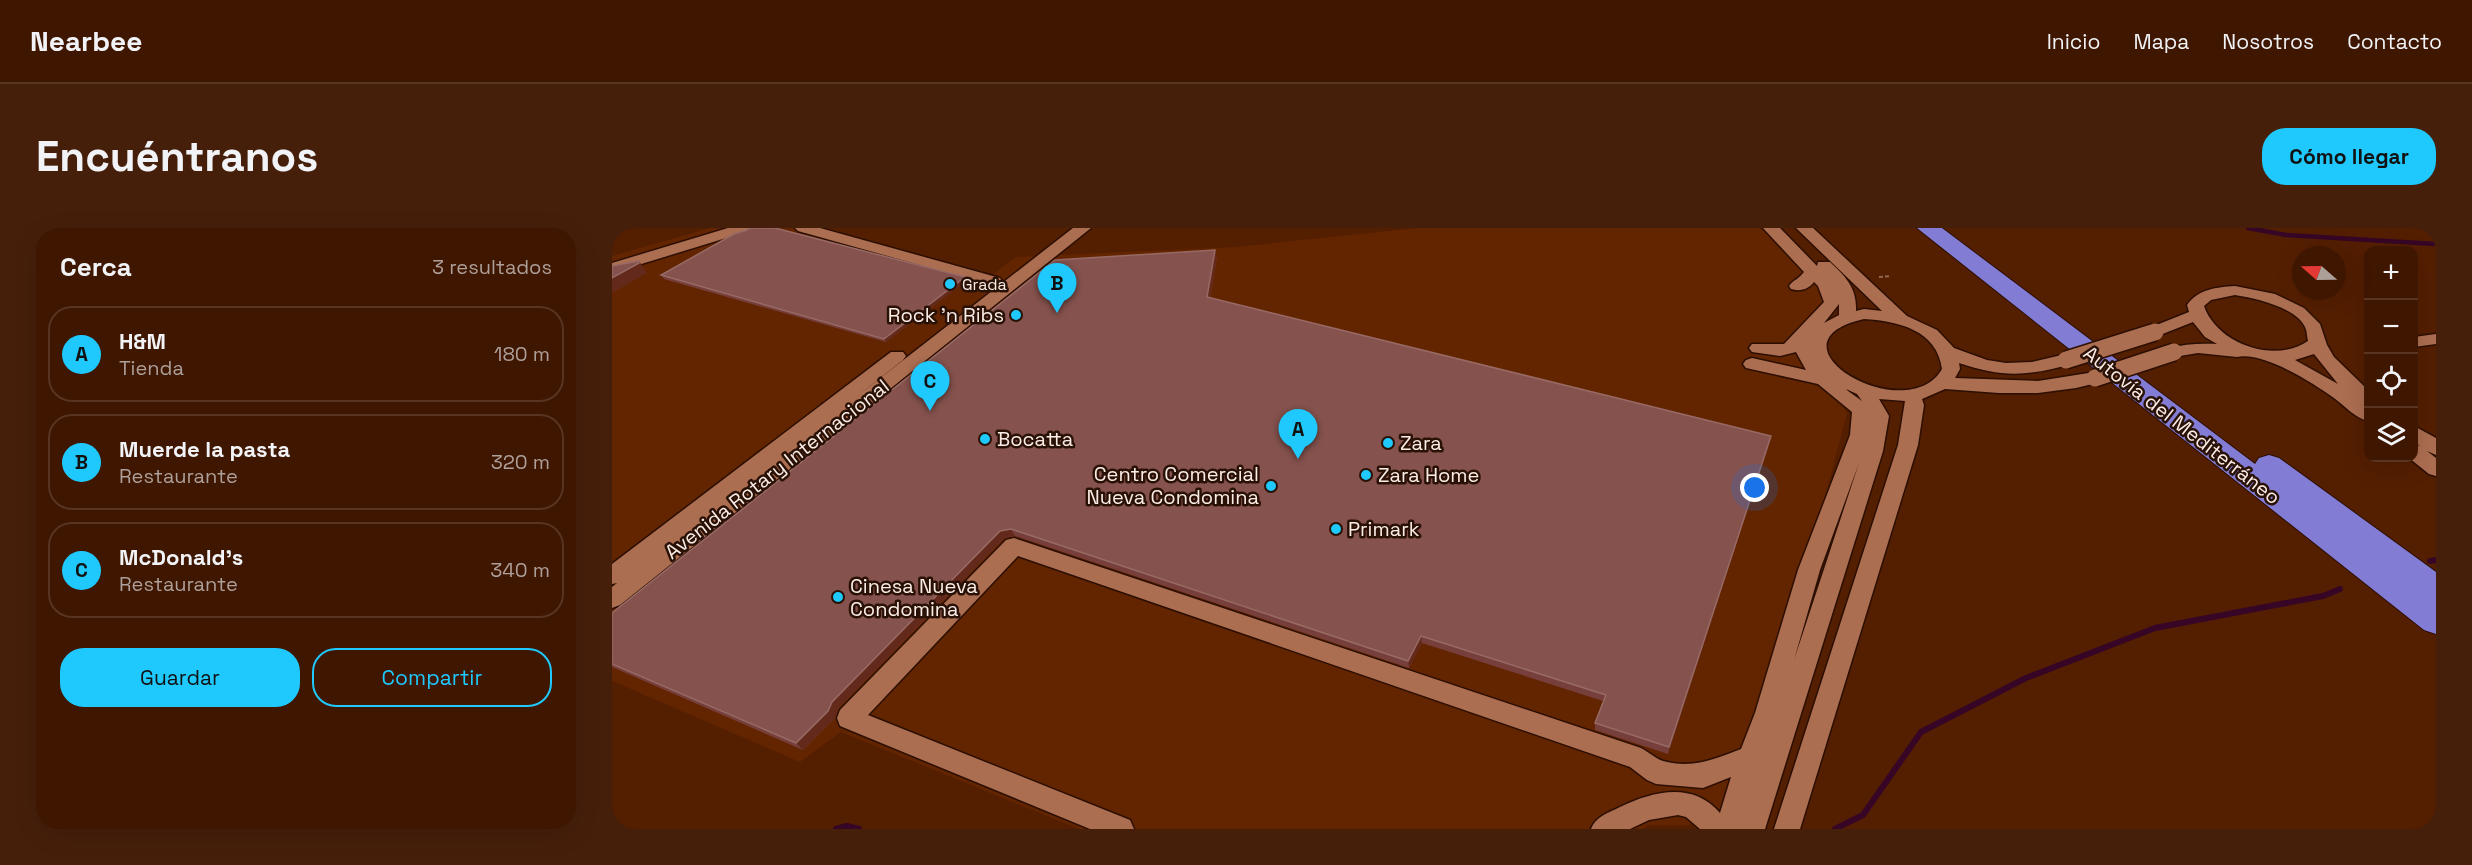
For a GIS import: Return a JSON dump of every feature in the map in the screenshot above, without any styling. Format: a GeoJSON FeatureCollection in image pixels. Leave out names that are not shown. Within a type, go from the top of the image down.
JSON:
{"type":"FeatureCollection","features":[{"type":"Feature","properties":{"kind":"highway","name":"Autovía del Mediterráneo"},"geometry":{"type":"LineString","coordinates":[[1928,228],[2436,620]]}},
{"type":"Feature","properties":{"kind":"highway","name":"Autovía del Mediterráneo"},"geometry":{"type":"LineString","coordinates":[[1955,228],[2436,590]]}},
{"type":"Feature","properties":{"kind":"street"},"geometry":{"type":"LineString","coordinates":[[612,268],[744,228]]}},
{"type":"Feature","properties":{"kind":"street"},"geometry":{"type":"LineString","coordinates":[[803,228],[994,281]]}},
{"type":"Feature","properties":{"kind":"street","name":"Avenida Rotary Internacional"},"geometry":{"type":"LineString","coordinates":[[612,576],[994,281],[1041,256],[1063,228]]}},
{"type":"Feature","properties":{"kind":"street","name":"Avenida Rotary Internacional"},"geometry":{"type":"LineString","coordinates":[[612,599],[1041,256],[1083,228]]}},
{"type":"Feature","properties":{"kind":"street"},"geometry":{"type":"LineString","coordinates":[[1771,228],[1826,285],[1832,302],[1795,347],[1755,356],[1825,380]]}},
{"type":"Feature","properties":{"kind":"street"},"geometry":{"type":"LineString","coordinates":[[1784,228],[1835,275],[1848,295],[1847,316]]}},
{"type":"Feature","properties":{"kind":"street"},"geometry":{"type":"LineString","coordinates":[[1804,228],[1901,319],[1938,339],[1948,352],[1951,369],[1941,383],[1929,391],[1912,395],[1888,395],[1864,390],[1836,375],[1820,356],[1817,344],[1821,332],[1832,323],[1847,316],[1873,314],[1901,319]]}},
{"type":"Feature","properties":{"kind":"street"},"geometry":{"type":"LineString","coordinates":[[1797,286],[1805,283],[1813,271]]}},
{"type":"Feature","properties":{"kind":"street"},"geometry":{"type":"LineString","coordinates":[[2364,396],[2331,367],[2317,343],[2317,332],[2308,320],[2284,304],[2254,293],[2224,291],[2202,296],[2195,304],[2196,315],[2207,329],[2225,342],[2268,355],[2340,393],[2364,412]]}},
{"type":"Feature","properties":{"kind":"street"},"geometry":{"type":"LineString","coordinates":[[1948,352],[1980,364],[2013,371],[2038,368],[2155,332],[2196,315]]}},
{"type":"Feature","properties":{"kind":"street"},"geometry":{"type":"LineString","coordinates":[[1729,829],[1767,713],[1809,570],[1860,435],[1861,410],[1814,370],[1803,347],[1806,332]]}},
{"type":"Feature","properties":{"kind":"street"},"geometry":{"type":"LineString","coordinates":[[2418,341],[2436,339]]}},
{"type":"Feature","properties":{"kind":"street"},"geometry":{"type":"LineString","coordinates":[[1941,383],[1996,388],[2066,386],[2174,352],[2198,348],[2268,355],[2303,354],[2310,351],[2317,343]]}},
{"type":"Feature","properties":{"kind":"street"},"geometry":{"type":"LineString","coordinates":[[1752,829],[1873,451],[1880,416],[1864,390]]}},
{"type":"Feature","properties":{"kind":"street"},"geometry":{"type":"LineString","coordinates":[[1787,829],[1908,445],[1915,405],[1912,395]]}},
{"type":"Feature","properties":{"kind":"street"},"geometry":{"type":"LineString","coordinates":[[2418,435],[2436,448]]}},
{"type":"Feature","properties":{"kind":"street"},"geometry":{"type":"LineString","coordinates":[[2418,454],[2436,469]]}},
{"type":"Feature","properties":{"kind":"street"},"geometry":{"type":"LineString","coordinates":[[743,496],[768,468],[761,461]]}},
{"type":"Feature","properties":{"kind":"street"},"geometry":{"type":"LineString","coordinates":[[1121,829],[849,718],[1014,546],[1638,758],[1656,772],[1703,776],[1752,756]]}},
{"type":"Feature","properties":{"kind":"street"},"geometry":{"type":"LineString","coordinates":[[1767,713],[1819,619]]}},
{"type":"Feature","properties":{"kind":"street"},"geometry":{"type":"LineString","coordinates":[[1604,829],[1644,807],[1680,802],[1700,812],[1717,829]]}},
{"type":"Feature","properties":{"kind":"shaded area"},"geometry":{"type":"Polygon","coordinates":[[[710,228],[822,228],[993,275],[1015,257],[1235,247],[1418,228],[1760,228],[1840,297],[1817,344],[1825,380],[1847,413],[1826,494],[1724,806],[1689,825],[1649,825],[1643,829],[1079,829],[841,732],[800,762],[612,681],[612,256],[710,228]]]}},
{"type":"Feature","properties":{"kind":"building"},"geometry":{"type":"Polygon","coordinates":[[[749,228],[775,228],[965,277],[884,339],[661,275],[749,228]]]}},
{"type":"Feature","properties":{"kind":"building","name":"Centro Comercial Nueva Condomina"},"geometry":{"type":"Polygon","coordinates":[[[1215,250],[1207,297],[1771,436],[1669,747],[1595,723],[1606,695],[1421,636],[1408,661],[1011,529],[1000,531],[832,702],[828,711],[796,743],[612,664],[612,613],[1055,260],[1215,250]]]}},
{"type":"Feature","properties":{"kind":"building"},"geometry":{"type":"Polygon","coordinates":[[[639,261],[639,263],[612,278],[612,266],[639,261]]]}},
{"type":"Feature","properties":{"kind":"waterway"},"geometry":{"type":"LineString","coordinates":[[2248,228],[2286,235],[2436,244]]}},
{"type":"Feature","properties":{"kind":"waterway"},"geometry":{"type":"LineString","coordinates":[[2430,561],[2436,560]]}},
{"type":"Feature","properties":{"kind":"waterway"},"geometry":{"type":"LineString","coordinates":[[1835,829],[1863,815],[1921,732],[2026,678],[2155,628],[2323,596],[2340,589]]}},
{"type":"Feature","properties":{"kind":"waterway"},"geometry":{"type":"LineString","coordinates":[[836,829],[847,826],[859,829]]}},
{"type":"Feature","properties":{"kind":"place","name":"Grada"},"geometry":{"type":"Point","coordinates":[950,284]}},
{"type":"Feature","properties":{"kind":"place","name":"Muerde la pasta"},"geometry":{"type":"Point","coordinates":[1057,313]}},
{"type":"Feature","properties":{"kind":"place","name":"Rock 'n Ribs"},"geometry":{"type":"Point","coordinates":[1016,315]}},
{"type":"Feature","properties":{"kind":"place","name":"McDonald's"},"geometry":{"type":"Point","coordinates":[930,411]}},
{"type":"Feature","properties":{"kind":"place","name":"Bocatta"},"geometry":{"type":"Point","coordinates":[985,439]}},
{"type":"Feature","properties":{"kind":"place","name":"Zara"},"geometry":{"type":"Point","coordinates":[1388,443]}},
{"type":"Feature","properties":{"kind":"place","name":"H&M"},"geometry":{"type":"Point","coordinates":[1298,459]}},
{"type":"Feature","properties":{"kind":"place","name":"Zara Home"},"geometry":{"type":"Point","coordinates":[1366,475]}},
{"type":"Feature","properties":{"kind":"place","name":"Centro Comercial Nueva Condomina"},"geometry":{"type":"Point","coordinates":[1271,486]}},
{"type":"Feature","properties":{"kind":"place","name":"Primark"},"geometry":{"type":"Point","coordinates":[1336,529]}},
{"type":"Feature","properties":{"kind":"place","name":"Cinesa Nueva Condomina"},"geometry":{"type":"Point","coordinates":[838,597]}}]}
